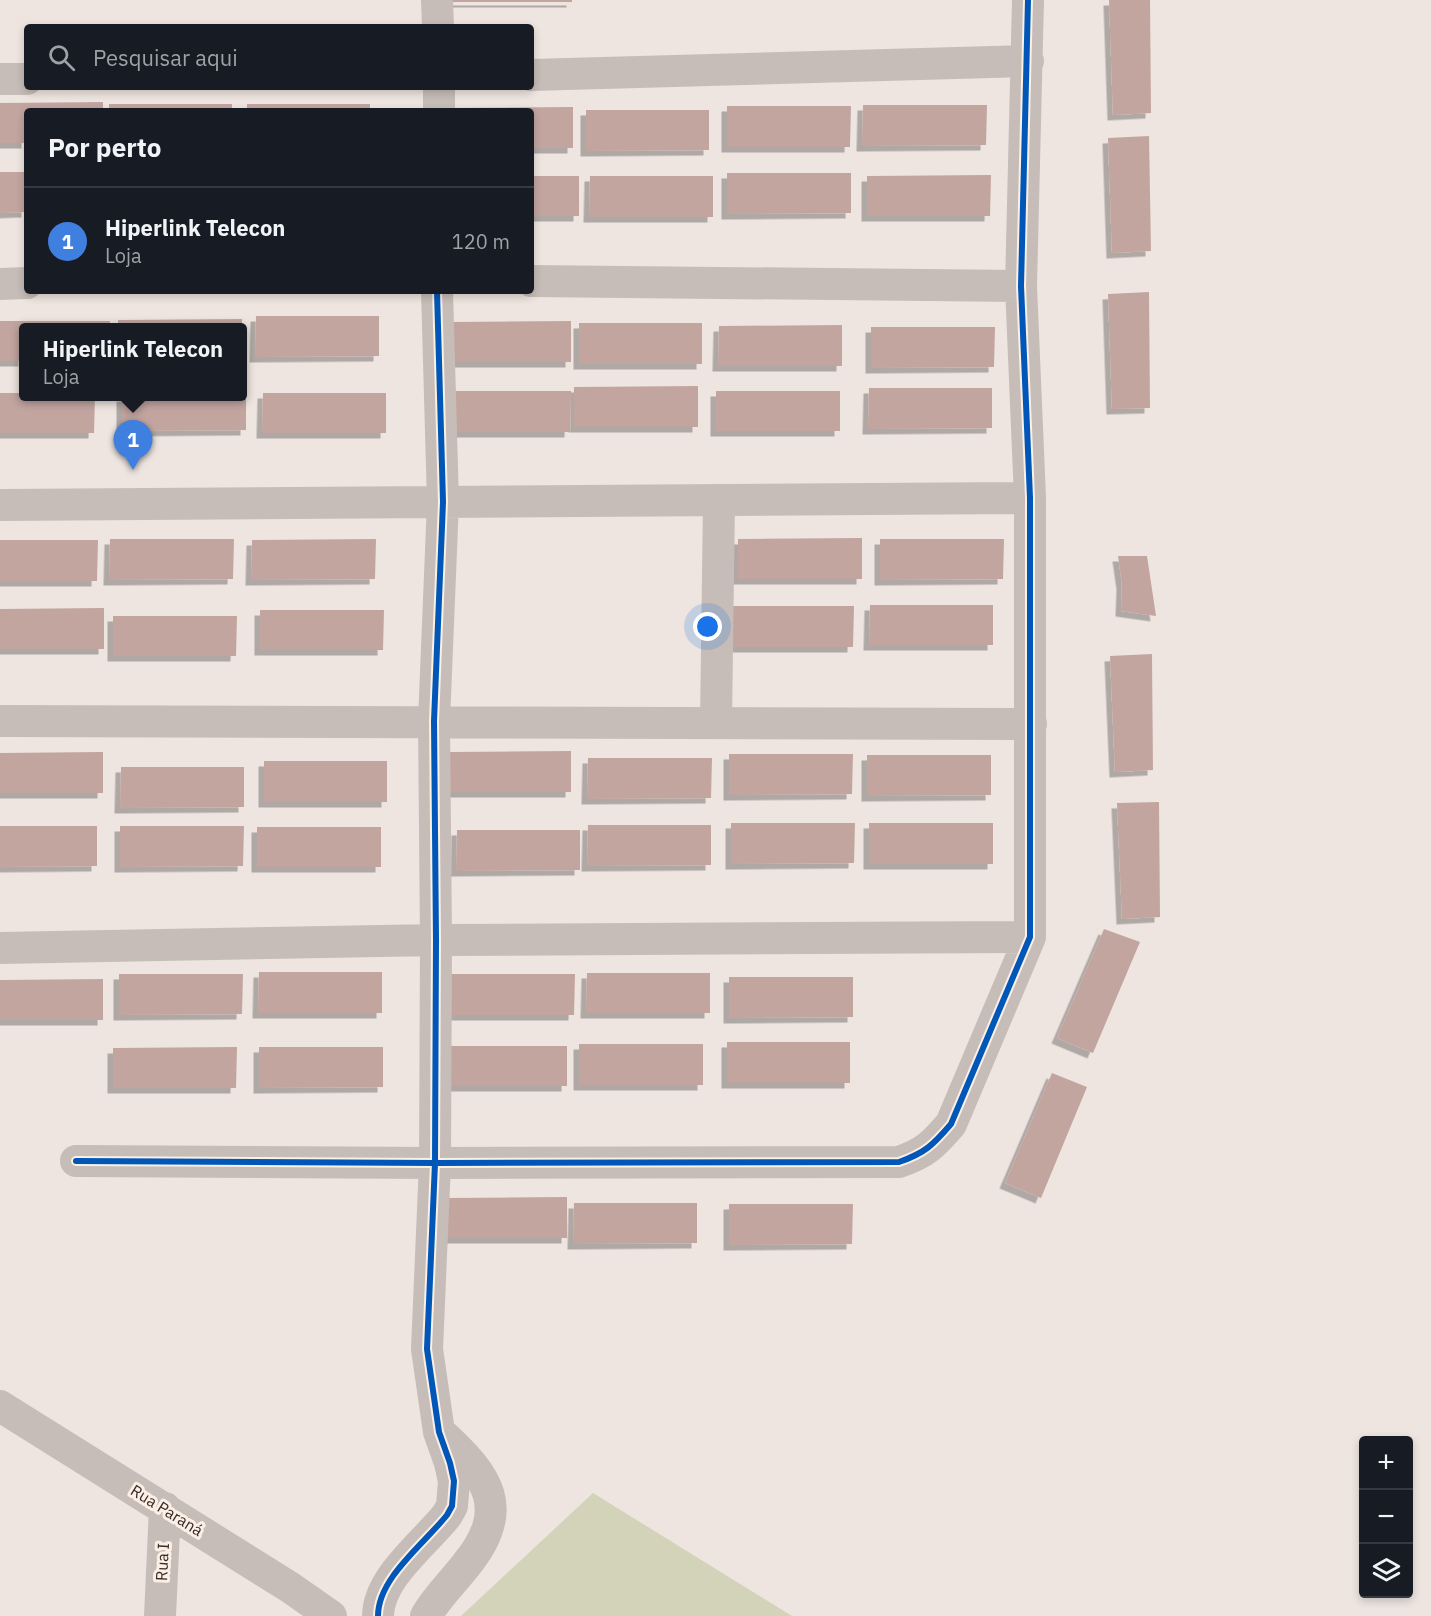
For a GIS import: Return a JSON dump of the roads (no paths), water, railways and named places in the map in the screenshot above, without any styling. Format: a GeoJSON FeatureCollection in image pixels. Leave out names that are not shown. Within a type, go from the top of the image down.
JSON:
{"type":"FeatureCollection","features":[{"type":"Feature","properties":{"kind":"street"},"geometry":{"type":"LineString","coordinates":[[437,0],[438,24]]}},
{"type":"Feature","properties":{"kind":"street"},"geometry":{"type":"LineString","coordinates":[[76,1161],[899,1162],[920,1155],[951,1124],[1030,937],[1030,498],[1022,286],[1028,0]]}},
{"type":"Feature","properties":{"kind":"street"},"geometry":{"type":"LineString","coordinates":[[534,75],[1028,61]]}},
{"type":"Feature","properties":{"kind":"street"},"geometry":{"type":"LineString","coordinates":[[0,79],[24,79]]}},
{"type":"Feature","properties":{"kind":"street"},"geometry":{"type":"LineString","coordinates":[[439,90],[439,108]]}},
{"type":"Feature","properties":{"kind":"street"},"geometry":{"type":"LineString","coordinates":[[534,281],[1022,286]]}},
{"type":"Feature","properties":{"kind":"street"},"geometry":{"type":"LineString","coordinates":[[0,284],[24,283]]}},
{"type":"Feature","properties":{"kind":"street"},"geometry":{"type":"LineString","coordinates":[[378,1616],[378,1607],[386,1586],[437,1528],[452,1506],[454,1481],[439,1432],[430,1384],[427,1349],[435,1163],[434,721],[443,502],[437,294]]}},
{"type":"Feature","properties":{"kind":"street"},"geometry":{"type":"LineString","coordinates":[[0,505],[1030,498]]}},
{"type":"Feature","properties":{"kind":"street"},"geometry":{"type":"LineString","coordinates":[[716,723],[719,500]]}},
{"type":"Feature","properties":{"kind":"street"},"geometry":{"type":"LineString","coordinates":[[0,721],[1031,724]]}},
{"type":"Feature","properties":{"kind":"street"},"geometry":{"type":"LineString","coordinates":[[0,948],[436,940],[1030,937]]}},
{"type":"Feature","properties":{"kind":"street","name":"Rua Paraná"},"geometry":{"type":"LineString","coordinates":[[0,1406],[165,1508],[331,1616]]}},
{"type":"Feature","properties":{"kind":"street"},"geometry":{"type":"LineString","coordinates":[[426,1616],[434,1603],[468,1563],[486,1535],[492,1517],[489,1496],[481,1476],[468,1458],[439,1432]]}},
{"type":"Feature","properties":{"kind":"street","name":"Rua I"},"geometry":{"type":"LineString","coordinates":[[160,1616],[165,1508]]}},
{"type":"Feature","properties":{"kind":"place","name":"Hiperlink Telecon"},"geometry":{"type":"Point","coordinates":[133,470]}}]}
